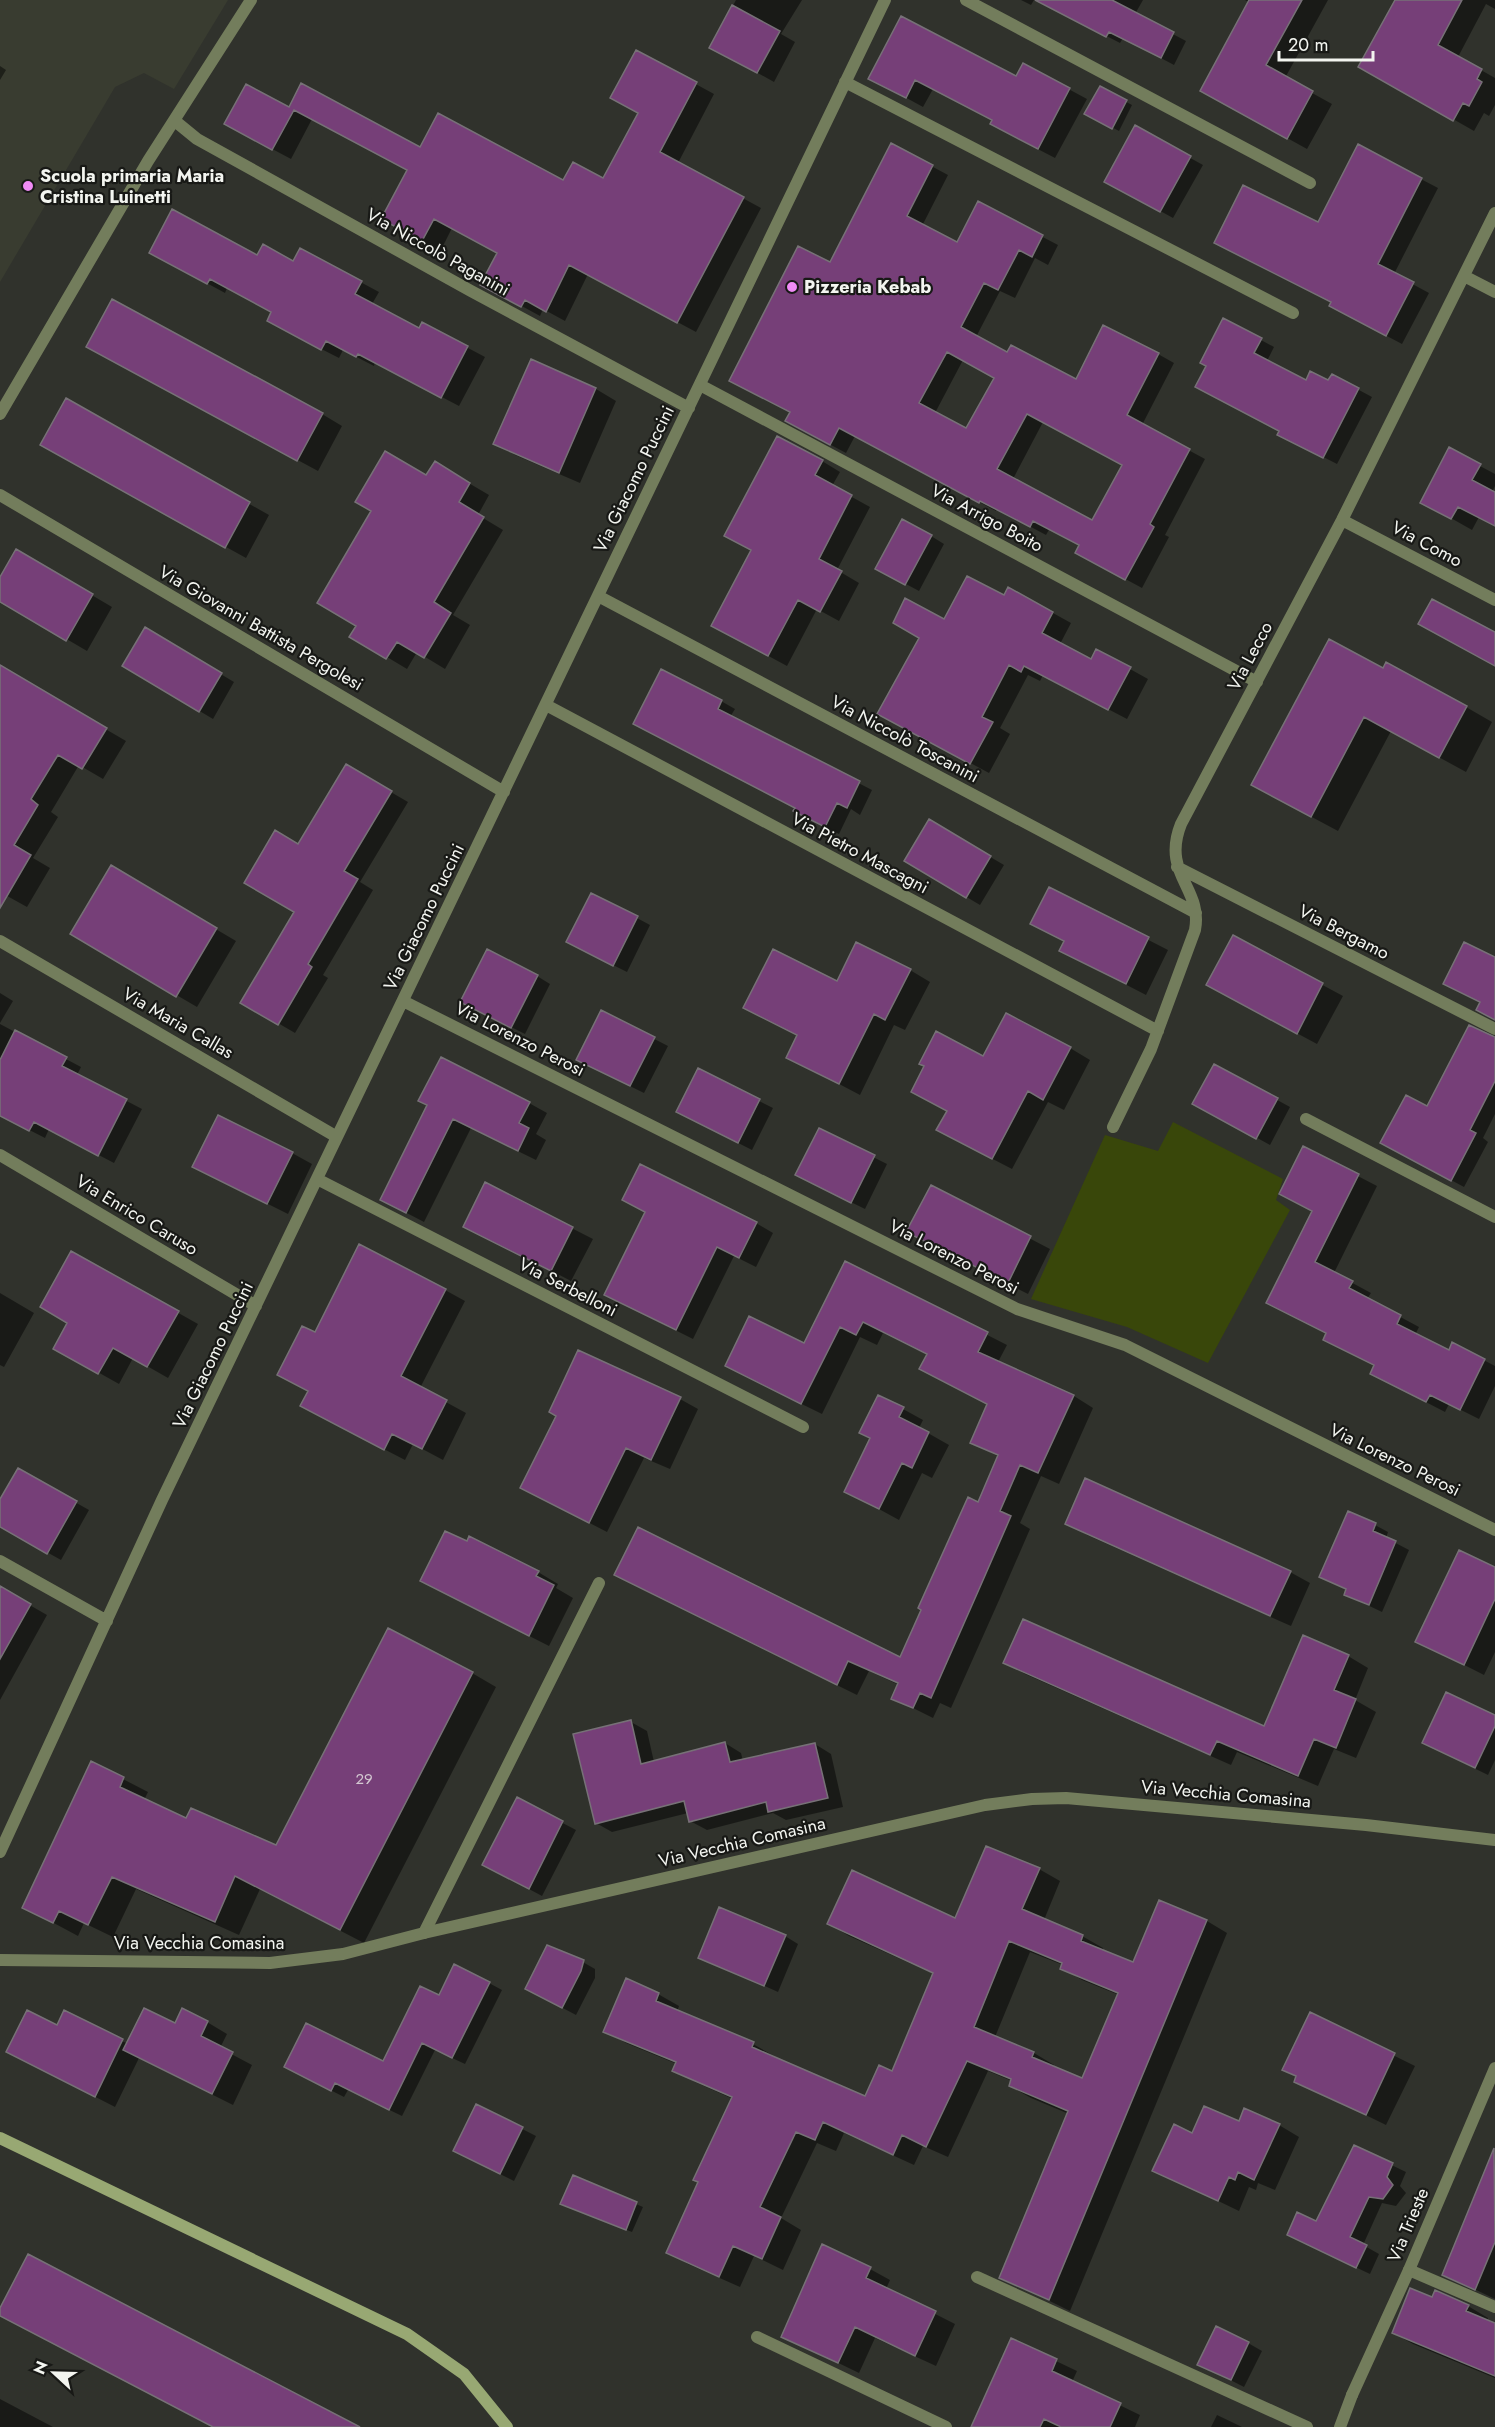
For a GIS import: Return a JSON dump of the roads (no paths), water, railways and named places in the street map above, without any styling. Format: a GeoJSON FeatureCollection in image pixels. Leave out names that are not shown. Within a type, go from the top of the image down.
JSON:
{"type":"FeatureCollection","features":[{"type":"Feature","properties":{"kind":"street"},"geometry":{"type":"LineString","coordinates":[[0,414],[148,161],[251,0]]}},
{"type":"Feature","properties":{"kind":"street","name":"Via Giacomo Puccini"},"geometry":{"type":"LineString","coordinates":[[0,1852],[256,1306],[885,0]]}},
{"type":"Feature","properties":{"kind":"street"},"geometry":{"type":"LineString","coordinates":[[966,0],[1310,183]]}},
{"type":"Feature","properties":{"kind":"street"},"geometry":{"type":"LineString","coordinates":[[845,82],[1293,312]]}},
{"type":"Feature","properties":{"kind":"street","name":"Via Niccolò Paganini"},"geometry":{"type":"LineString","coordinates":[[175,121],[197,139],[689,408]]}},
{"type":"Feature","properties":{"kind":"street","name":"Via Lecco"},"geometry":{"type":"LineString","coordinates":[[1196,913],[1177,867],[1174,852],[1181,824],[1342,520],[1495,213]]}},
{"type":"Feature","properties":{"kind":"street"},"geometry":{"type":"LineString","coordinates":[[1464,276],[1495,292]]}},
{"type":"Feature","properties":{"kind":"street","name":"Via Arrigo Boito"},"geometry":{"type":"LineString","coordinates":[[700,385],[1257,682]]}},
{"type":"Feature","properties":{"kind":"street","name":"Via Giovanni Battista Pergolesi"},"geometry":{"type":"LineString","coordinates":[[0,495],[504,792]]}},
{"type":"Feature","properties":{"kind":"street","name":"Via Como"},"geometry":{"type":"LineString","coordinates":[[1342,520],[1495,600]]}},
{"type":"Feature","properties":{"kind":"street","name":"Via Niccolò Toscanini"},"geometry":{"type":"LineString","coordinates":[[598,596],[1196,913]]}},
{"type":"Feature","properties":{"kind":"street","name":"Via Pietro Mascagni"},"geometry":{"type":"LineString","coordinates":[[546,705],[1158,1031]]}},
{"type":"Feature","properties":{"kind":"street","name":"Via Bergamo"},"geometry":{"type":"LineString","coordinates":[[1177,867],[1495,1029]]}},
{"type":"Feature","properties":{"kind":"street"},"geometry":{"type":"LineString","coordinates":[[1113,1127],[1158,1031],[1195,930],[1196,913]]}},
{"type":"Feature","properties":{"kind":"street","name":"Via Maria Callas"},"geometry":{"type":"LineString","coordinates":[[0,941],[338,1137]]}},
{"type":"Feature","properties":{"kind":"street","name":"Via Lorenzo Perosi"},"geometry":{"type":"LineString","coordinates":[[403,1001],[1017,1309],[1125,1345],[1495,1530]]}},
{"type":"Feature","properties":{"kind":"street"},"geometry":{"type":"LineString","coordinates":[[1306,1119],[1495,1217]]}},
{"type":"Feature","properties":{"kind":"street","name":"Via Enrico Caruso"},"geometry":{"type":"LineString","coordinates":[[0,1155],[256,1306]]}},
{"type":"Feature","properties":{"kind":"street","name":"Via Serbelloni"},"geometry":{"type":"LineString","coordinates":[[317,1179],[803,1427]]}},
{"type":"Feature","properties":{"kind":"street"},"geometry":{"type":"LineString","coordinates":[[0,1561],[107,1621]]}},
{"type":"Feature","properties":{"kind":"street"},"geometry":{"type":"LineString","coordinates":[[424,1933],[600,1583]]}},
{"type":"Feature","properties":{"kind":"street","name":"Via Vecchia Comasina"},"geometry":{"type":"LineString","coordinates":[[0,1960],[270,1963],[342,1954],[424,1933],[985,1805],[1032,1798],[1102,1801],[1366,1825],[1495,1840]]}},
{"type":"Feature","properties":{"kind":"street","name":"Via Trieste"},"geometry":{"type":"LineString","coordinates":[[1340,2427],[1495,2068]]}},
{"type":"Feature","properties":{"kind":"street"},"geometry":{"type":"LineString","coordinates":[[2,2137],[407,2334],[464,2374],[507,2427]]}},
{"type":"Feature","properties":{"kind":"street"},"geometry":{"type":"LineString","coordinates":[[1409,2270],[1495,2307]]}},
{"type":"Feature","properties":{"kind":"street"},"geometry":{"type":"LineString","coordinates":[[977,2277],[1307,2427]]}},
{"type":"Feature","properties":{"kind":"street"},"geometry":{"type":"LineString","coordinates":[[757,2337],[946,2427]]}},
{"type":"Feature","properties":{"kind":"place","name":"Scuola primaria Maria Cristina Luinetti"},"geometry":{"type":"Point","coordinates":[28,186]}},
{"type":"Feature","properties":{"kind":"place","name":"Pizzeria Kebab"},"geometry":{"type":"Point","coordinates":[792,287]}}]}
